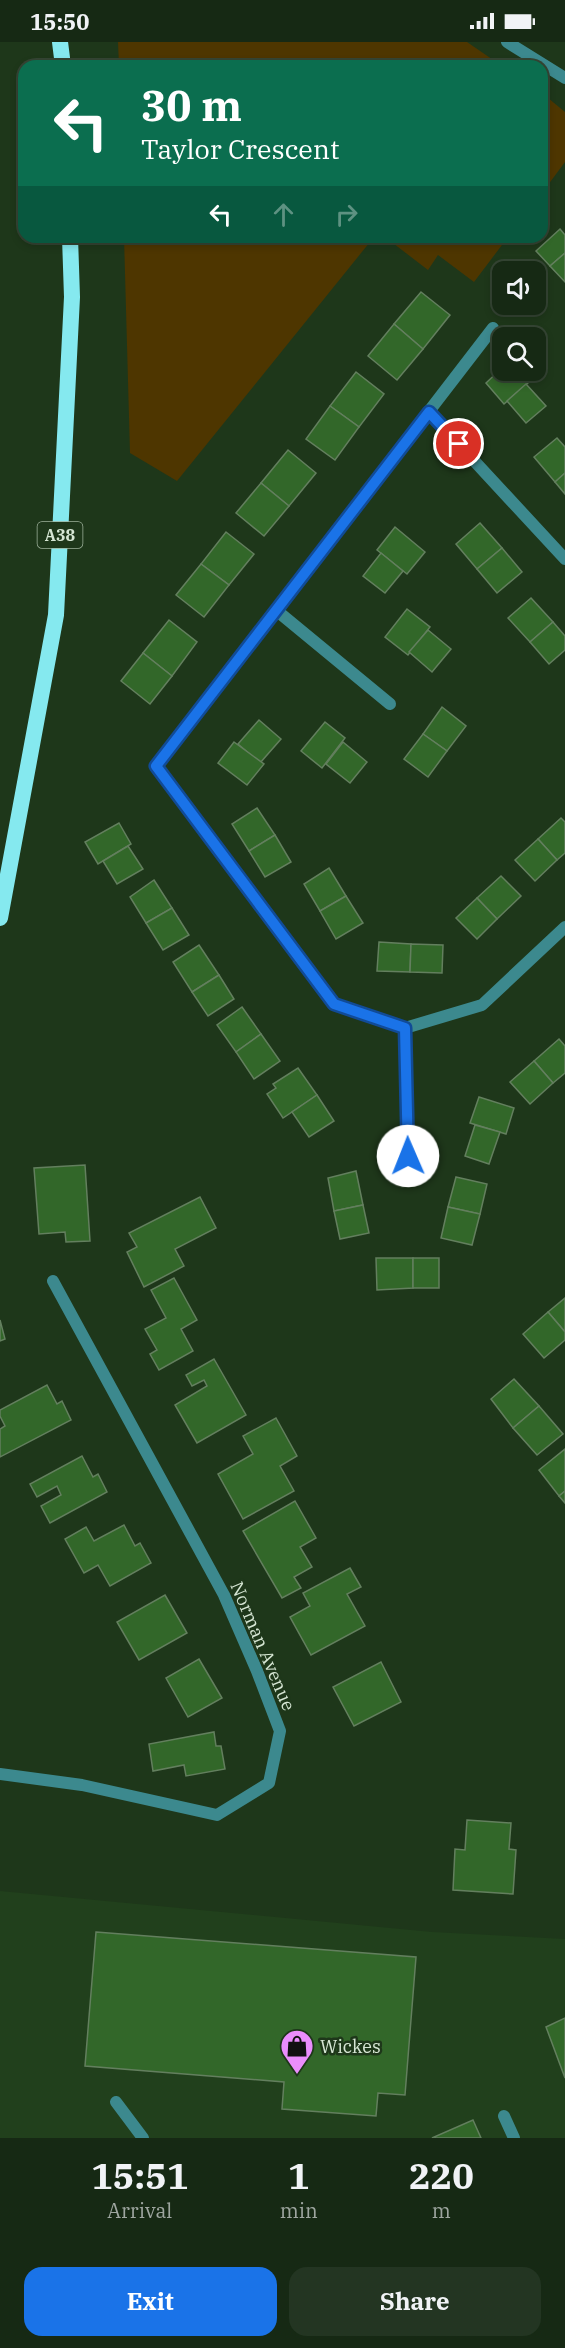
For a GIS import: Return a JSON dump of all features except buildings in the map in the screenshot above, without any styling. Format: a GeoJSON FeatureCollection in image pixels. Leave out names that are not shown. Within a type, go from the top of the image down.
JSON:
{"type":"FeatureCollection","features":[{"type":"Feature","properties":{"kind":"highway"},"geometry":{"type":"LineString","coordinates":[[60,42],[62,60]]}},
{"type":"Feature","properties":{"kind":"highway","name":"A38"},"geometry":{"type":"LineString","coordinates":[[0,918],[56,615],[72,297],[70,243]]}},
{"type":"Feature","properties":{"kind":"street"},"geometry":{"type":"LineString","coordinates":[[507,42],[536,60]]}},
{"type":"Feature","properties":{"kind":"street"},"geometry":{"type":"LineString","coordinates":[[548,67],[565,78]]}},
{"type":"Feature","properties":{"kind":"street"},"geometry":{"type":"LineString","coordinates":[[492,329],[156,766],[334,1004],[405,1028],[482,1005],[565,927]]}},
{"type":"Feature","properties":{"kind":"street"},"geometry":{"type":"LineString","coordinates":[[429,412],[565,559]]}},
{"type":"Feature","properties":{"kind":"street"},"geometry":{"type":"LineString","coordinates":[[276,610],[390,704]]}},
{"type":"Feature","properties":{"kind":"street"},"geometry":{"type":"LineString","coordinates":[[405,1028],[408,1156]]}},
{"type":"Feature","properties":{"kind":"street","name":"Norman Avenue"},"geometry":{"type":"LineString","coordinates":[[0,1774],[82,1785],[217,1815],[269,1783],[280,1731],[224,1595],[53,1281]]}},
{"type":"Feature","properties":{"kind":"street"},"geometry":{"type":"LineString","coordinates":[[116,2102],[143,2138]]}},
{"type":"Feature","properties":{"kind":"street"},"geometry":{"type":"LineString","coordinates":[[504,2115],[514,2138]]}},
{"type":"Feature","properties":{"kind":"shaded area"},"geometry":{"type":"Polygon","coordinates":[[[118,42],[467,42],[493,60],[119,60],[118,42]]]}},
{"type":"Feature","properties":{"kind":"shaded area"},"geometry":{"type":"Polygon","coordinates":[[[548,98],[565,112],[565,162],[548,185],[548,98]]]}},
{"type":"Feature","properties":{"kind":"shaded area"},"geometry":{"type":"Polygon","coordinates":[[[124,243],[369,243],[177,481],[130,453],[124,243]]]}},
{"type":"Feature","properties":{"kind":"shaded area"},"geometry":{"type":"Polygon","coordinates":[[[393,243],[503,243],[474,282],[438,255],[428,270],[393,243]]]}},
{"type":"Feature","properties":{"kind":"shaded area"},"geometry":{"type":"Polygon","coordinates":[[[0,1891],[432,1932],[565,1939],[565,2138],[0,2138],[0,1891]]]}},
{"type":"Feature","properties":{"kind":"place","name":"Wickes"},"geometry":{"type":"Point","coordinates":[297,2075]}},
{"type":"Feature","properties":{"kind":"route"},"geometry":{"type":"LineString","coordinates":[[408,1156],[405,1028],[334,1004],[156,766],[429,412],[459,444]]}}]}
